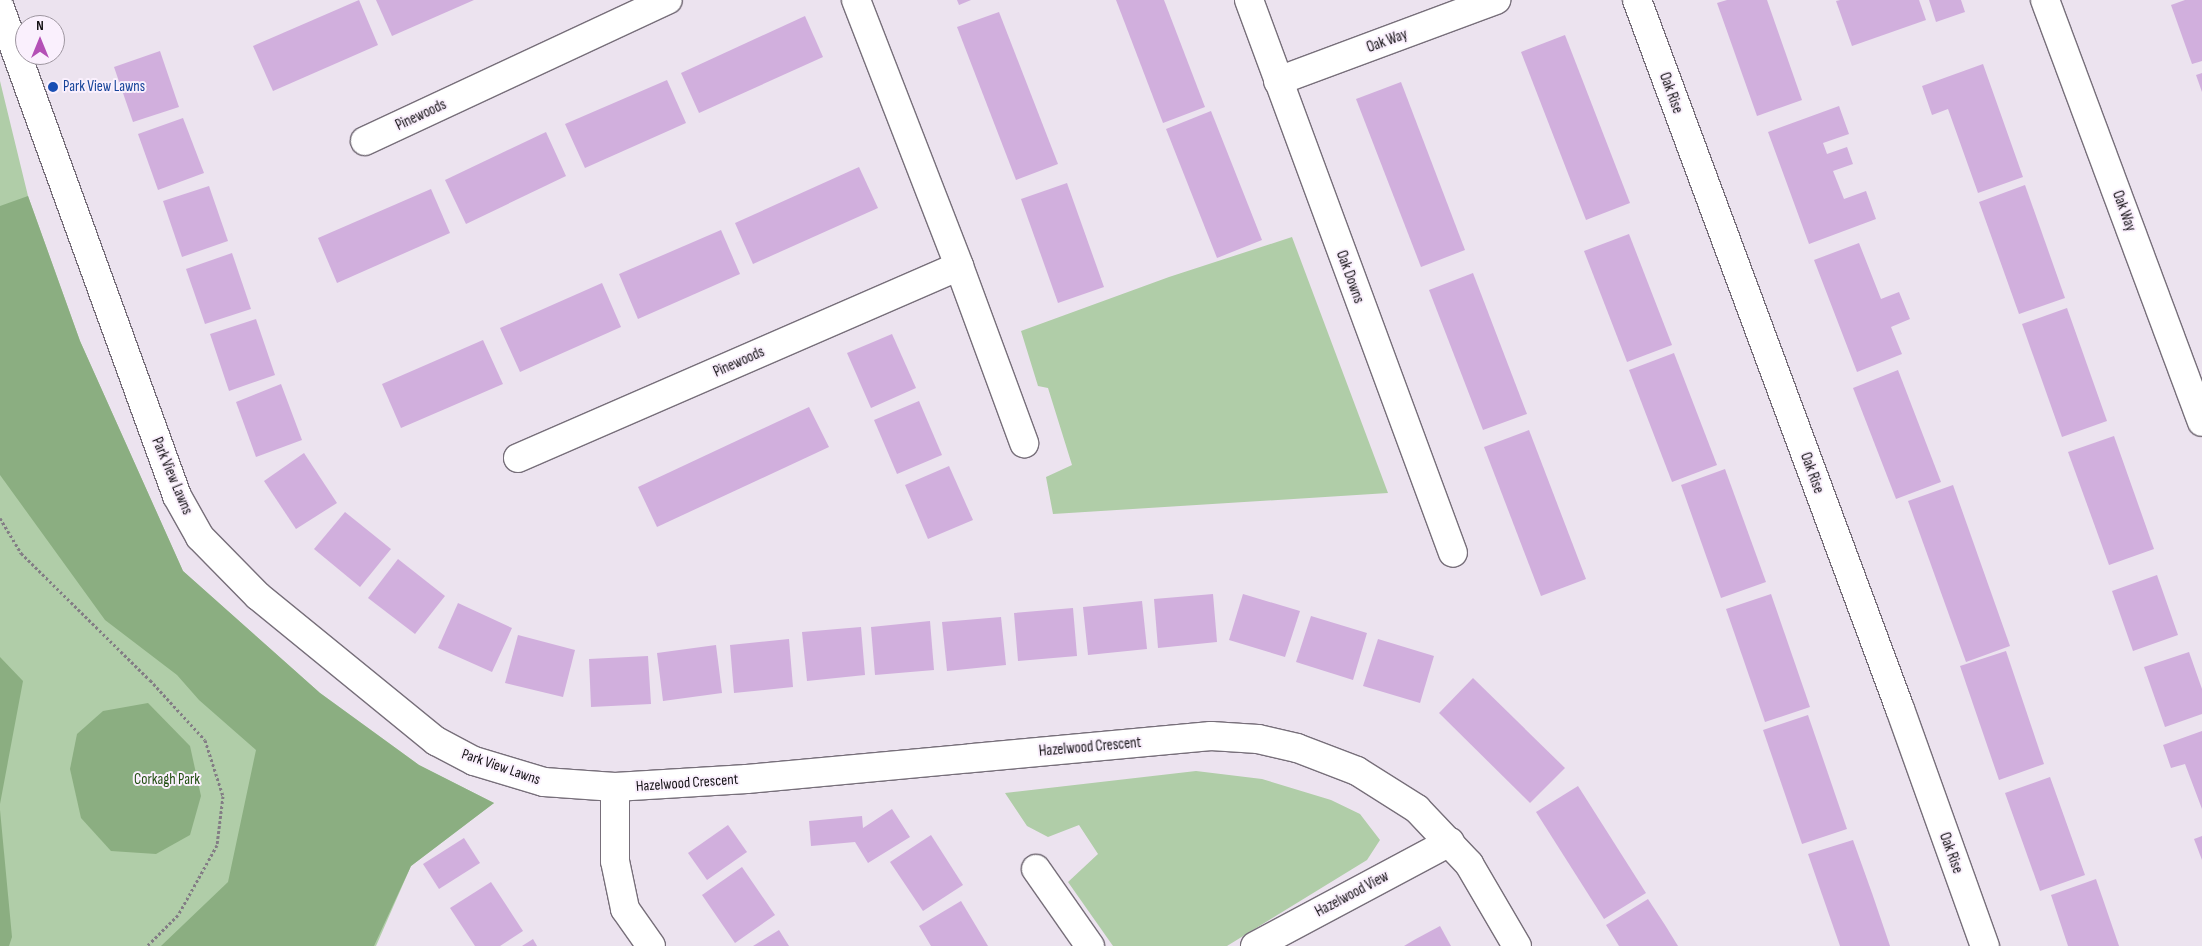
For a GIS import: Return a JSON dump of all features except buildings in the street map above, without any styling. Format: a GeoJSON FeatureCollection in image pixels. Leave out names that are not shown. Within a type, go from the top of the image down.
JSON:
{"type":"FeatureCollection","features":[{"type":"Feature","properties":{"kind":"street","name":"Pinewoods"},"geometry":{"type":"LineString","coordinates":[[365,141],[668,0]]}},
{"type":"Feature","properties":{"kind":"street"},"geometry":{"type":"LineString","coordinates":[[856,0],[960,266],[1024,443]]}},
{"type":"Feature","properties":{"kind":"street","name":"Oak Downs"},"geometry":{"type":"LineString","coordinates":[[1249,0],[1452,554]]}},
{"type":"Feature","properties":{"kind":"street","name":"Oak Way"},"geometry":{"type":"LineString","coordinates":[[1278,81],[1496,0]]}},
{"type":"Feature","properties":{"kind":"street","name":"Oak Rise"},"geometry":{"type":"LineString","coordinates":[[1637,0],[1900,709],[1985,946]]}},
{"type":"Feature","properties":{"kind":"street","name":"Oak Way"},"geometry":{"type":"LineString","coordinates":[[2045,0],[2202,422]]}},
{"type":"Feature","properties":{"kind":"street","name":"Park View Lawns"},"geometry":{"type":"LineString","coordinates":[[0,8],[177,496],[200,538],[258,596],[436,741],[474,761],[544,782],[577,784]]}},
{"type":"Feature","properties":{"kind":"street","name":"Pinewoods"},"geometry":{"type":"LineString","coordinates":[[518,458],[960,266]]}},
{"type":"Feature","properties":{"kind":"street","name":"Hazelwood Crescent"},"geometry":{"type":"LineString","coordinates":[[577,784],[615,787],[747,778],[1211,736],[1258,739],[1297,748],[1358,771],[1417,809],[1469,864],[1517,946]]}},
{"type":"Feature","properties":{"kind":"street"},"geometry":{"type":"LineString","coordinates":[[615,787],[615,861],[625,909],[651,946]]}},
{"type":"Feature","properties":{"kind":"street","name":"Hazelwood View"},"geometry":{"type":"LineString","coordinates":[[1255,946],[1450,842]]}},
{"type":"Feature","properties":{"kind":"street"},"geometry":{"type":"LineString","coordinates":[[1036,869],[1090,946]]}},
{"type":"Feature","properties":{"kind":"path"},"geometry":{"type":"LineString","coordinates":[[0,518],[21,554],[150,680],[205,740],[224,796],[217,845],[178,915],[147,946]]}},
{"type":"Feature","properties":{"kind":"green space","name":"Corkagh Park"},"geometry":{"type":"Polygon","coordinates":[[[0,81],[28,196],[80,341],[183,571],[320,693],[419,765],[494,803],[411,866],[376,946],[0,946],[0,81]]]}},
{"type":"Feature","properties":{"kind":"green space"},"geometry":{"type":"Polygon","coordinates":[[[28,196],[80,341],[183,571],[320,693],[419,765],[494,803],[411,866],[374,946],[161,946],[228,882],[256,750],[199,700],[177,675],[105,620],[0,475],[0,206],[28,196]]]}},
{"type":"Feature","properties":{"kind":"green space"},"geometry":{"type":"Polygon","coordinates":[[[1292,237],[1388,493],[1053,514],[1046,477],[1072,465],[1048,388],[1038,386],[1021,331],[1169,277],[1292,237]]]}},
{"type":"Feature","properties":{"kind":"green space"},"geometry":{"type":"Polygon","coordinates":[[[0,657],[23,681],[0,804],[0,657]]]}},
{"type":"Feature","properties":{"kind":"green space"},"geometry":{"type":"Polygon","coordinates":[[[148,703],[190,746],[201,796],[190,835],[156,854],[111,851],[81,818],[70,769],[77,734],[103,711],[148,703]]]}},
{"type":"Feature","properties":{"kind":"green space"},"geometry":{"type":"Polygon","coordinates":[[[1196,771],[1262,779],[1331,800],[1360,814],[1380,840],[1367,860],[1227,946],[1113,946],[1068,882],[1098,854],[1079,825],[1048,837],[1027,826],[1005,793],[1196,771]]]}},
{"type":"Feature","properties":{"kind":"green space"},"geometry":{"type":"Polygon","coordinates":[[[0,810],[12,937],[9,946],[0,946],[0,810]]]}},
{"type":"Feature","properties":{"kind":"place","name":"Park View Lawns"},"geometry":{"type":"Point","coordinates":[53,87]}}]}
